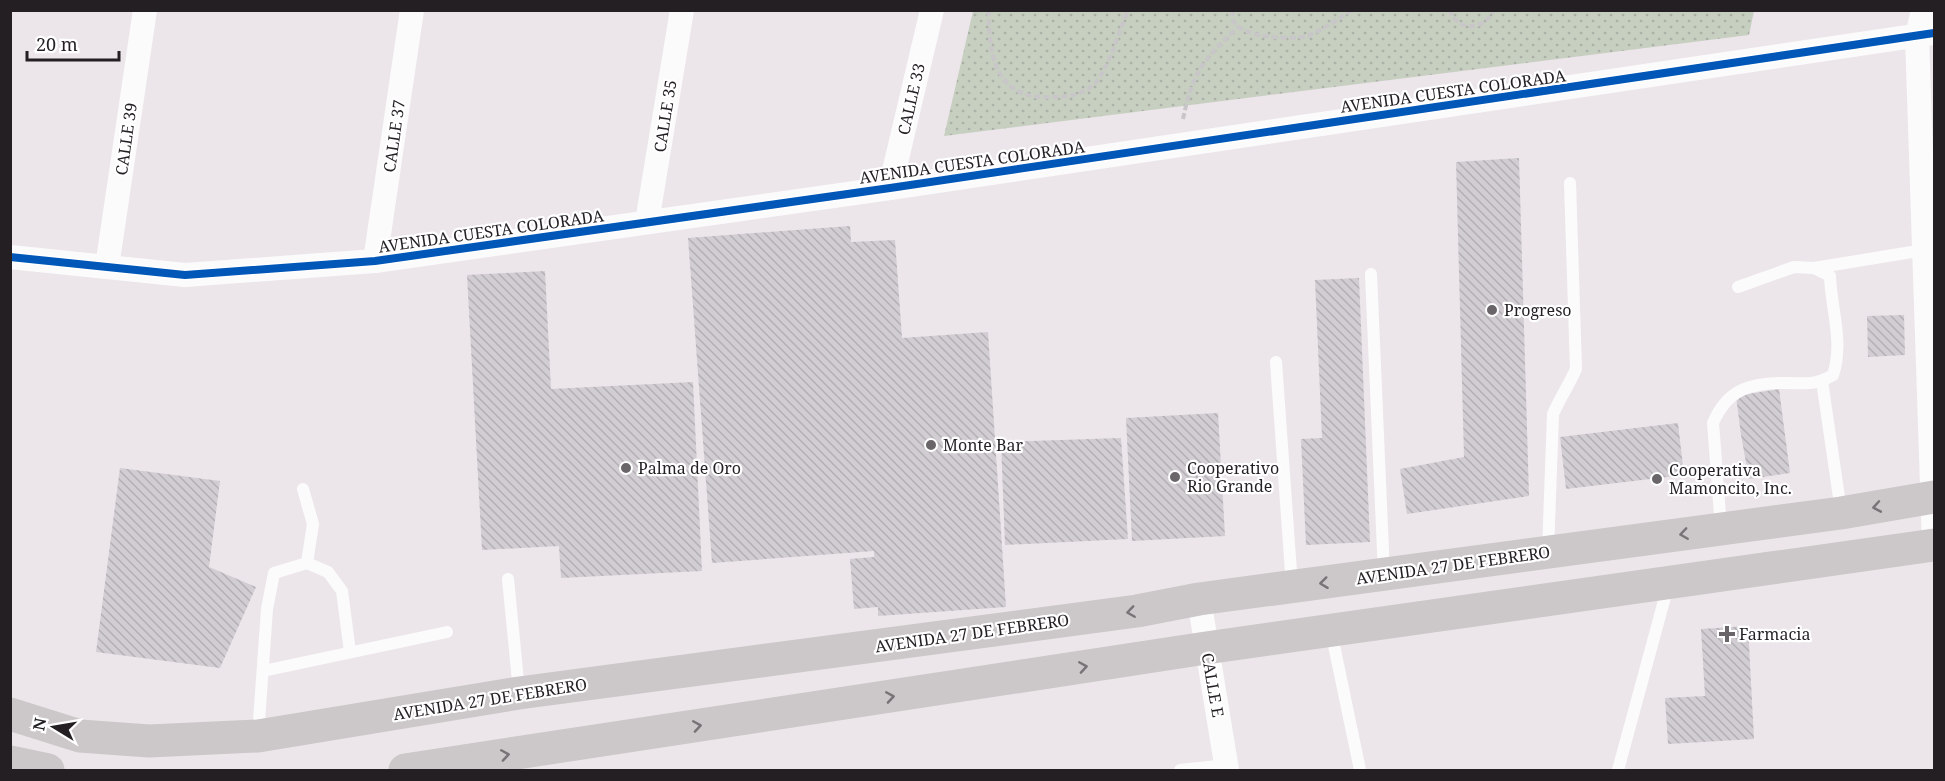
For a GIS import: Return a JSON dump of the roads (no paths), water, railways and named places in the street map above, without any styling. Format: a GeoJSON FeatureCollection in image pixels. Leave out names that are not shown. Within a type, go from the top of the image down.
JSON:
{"type":"FeatureCollection","features":[{"type":"Feature","properties":{"kind":"main road","name":"AVENIDA 27 DE FEBRERO"},"geometry":{"type":"LineString","coordinates":[[10,714],[80,736],[149,741],[258,736],[519,693],[1137,611],[1199,599],[1841,513],[1933,497]]}},
{"type":"Feature","properties":{"kind":"main road"},"geometry":{"type":"LineString","coordinates":[[405,771],[1206,648],[1934,545]]}},
{"type":"Feature","properties":{"kind":"main road"},"geometry":{"type":"LineString","coordinates":[[10,762],[48,771]]}},
{"type":"Feature","properties":{"kind":"street","name":"CALLE 39"},"geometry":{"type":"LineString","coordinates":[[107,267],[145,10]]}},
{"type":"Feature","properties":{"kind":"street","name":"CALLE 37"},"geometry":{"type":"LineString","coordinates":[[375,261],[412,10]]}},
{"type":"Feature","properties":{"kind":"street","name":"CALLE 35"},"geometry":{"type":"LineString","coordinates":[[647,222],[682,10]]}},
{"type":"Feature","properties":{"kind":"street","name":"CALLE 33"},"geometry":{"type":"LineString","coordinates":[[890,188],[932,10]]}},
{"type":"Feature","properties":{"kind":"street"},"geometry":{"type":"LineString","coordinates":[[1923,10],[1926,35],[1924,250],[1934,545]]}},
{"type":"Feature","properties":{"kind":"street","name":"AVENIDA CUESTA COLORADA"},"geometry":{"type":"LineString","coordinates":[[10,257],[185,275],[375,261],[890,188],[1926,35]]}},
{"type":"Feature","properties":{"kind":"street","name":"CALLE E"},"geometry":{"type":"LineString","coordinates":[[1199,599],[1227,768]]}},
{"type":"Feature","properties":{"kind":"lane"},"geometry":{"type":"LineString","coordinates":[[1548,552],[1553,414],[1568,389],[1576,369],[1570,183]]}},
{"type":"Feature","properties":{"kind":"lane"},"geometry":{"type":"LineString","coordinates":[[1738,287],[1794,267],[1814,268],[1924,250]]}},
{"type":"Feature","properties":{"kind":"lane"},"geometry":{"type":"LineString","coordinates":[[1721,529],[1713,423],[1719,409],[1737,391],[1778,383],[1810,384],[1822,381],[1833,375],[1838,361],[1837,325],[1830,276],[1814,268]]}},
{"type":"Feature","properties":{"kind":"lane"},"geometry":{"type":"LineString","coordinates":[[1371,274],[1384,575]]}},
{"type":"Feature","properties":{"kind":"lane"},"geometry":{"type":"LineString","coordinates":[[1276,362],[1292,587]]}},
{"type":"Feature","properties":{"kind":"lane"},"geometry":{"type":"LineString","coordinates":[[1822,381],[1841,513]]}},
{"type":"Feature","properties":{"kind":"lane"},"geometry":{"type":"LineString","coordinates":[[303,489],[313,524],[307,563]]}},
{"type":"Feature","properties":{"kind":"lane"},"geometry":{"type":"LineString","coordinates":[[258,736],[267,609],[274,573],[307,563],[328,572],[342,591],[350,652]]}},
{"type":"Feature","properties":{"kind":"lane"},"geometry":{"type":"LineString","coordinates":[[508,579],[519,693]]}},
{"type":"Feature","properties":{"kind":"lane"},"geometry":{"type":"LineString","coordinates":[[1618,771],[1669,582]]}},
{"type":"Feature","properties":{"kind":"lane"},"geometry":{"type":"LineString","coordinates":[[1331,630],[1360,771]]}},
{"type":"Feature","properties":{"kind":"lane"},"geometry":{"type":"LineString","coordinates":[[263,671],[447,632]]}},
{"type":"Feature","properties":{"kind":"lane"},"geometry":{"type":"LineString","coordinates":[[1180,771],[1227,768]]}},
{"type":"Feature","properties":{"kind":"place","name":"Progreso"},"geometry":{"type":"Point","coordinates":[1492,310]}},
{"type":"Feature","properties":{"kind":"place","name":"Monte Bar"},"geometry":{"type":"Point","coordinates":[931,445]}},
{"type":"Feature","properties":{"kind":"place","name":"Palma de Oro"},"geometry":{"type":"Point","coordinates":[626,468]}},
{"type":"Feature","properties":{"kind":"place","name":"Cooperativo Rio Grande"},"geometry":{"type":"Point","coordinates":[1175,477]}},
{"type":"Feature","properties":{"kind":"place","name":"Cooperativa Mamoncito, Inc."},"geometry":{"type":"Point","coordinates":[1657,479]}},
{"type":"Feature","properties":{"kind":"place","name":"Farmacia"},"geometry":{"type":"Point","coordinates":[1727,634]}}]}
